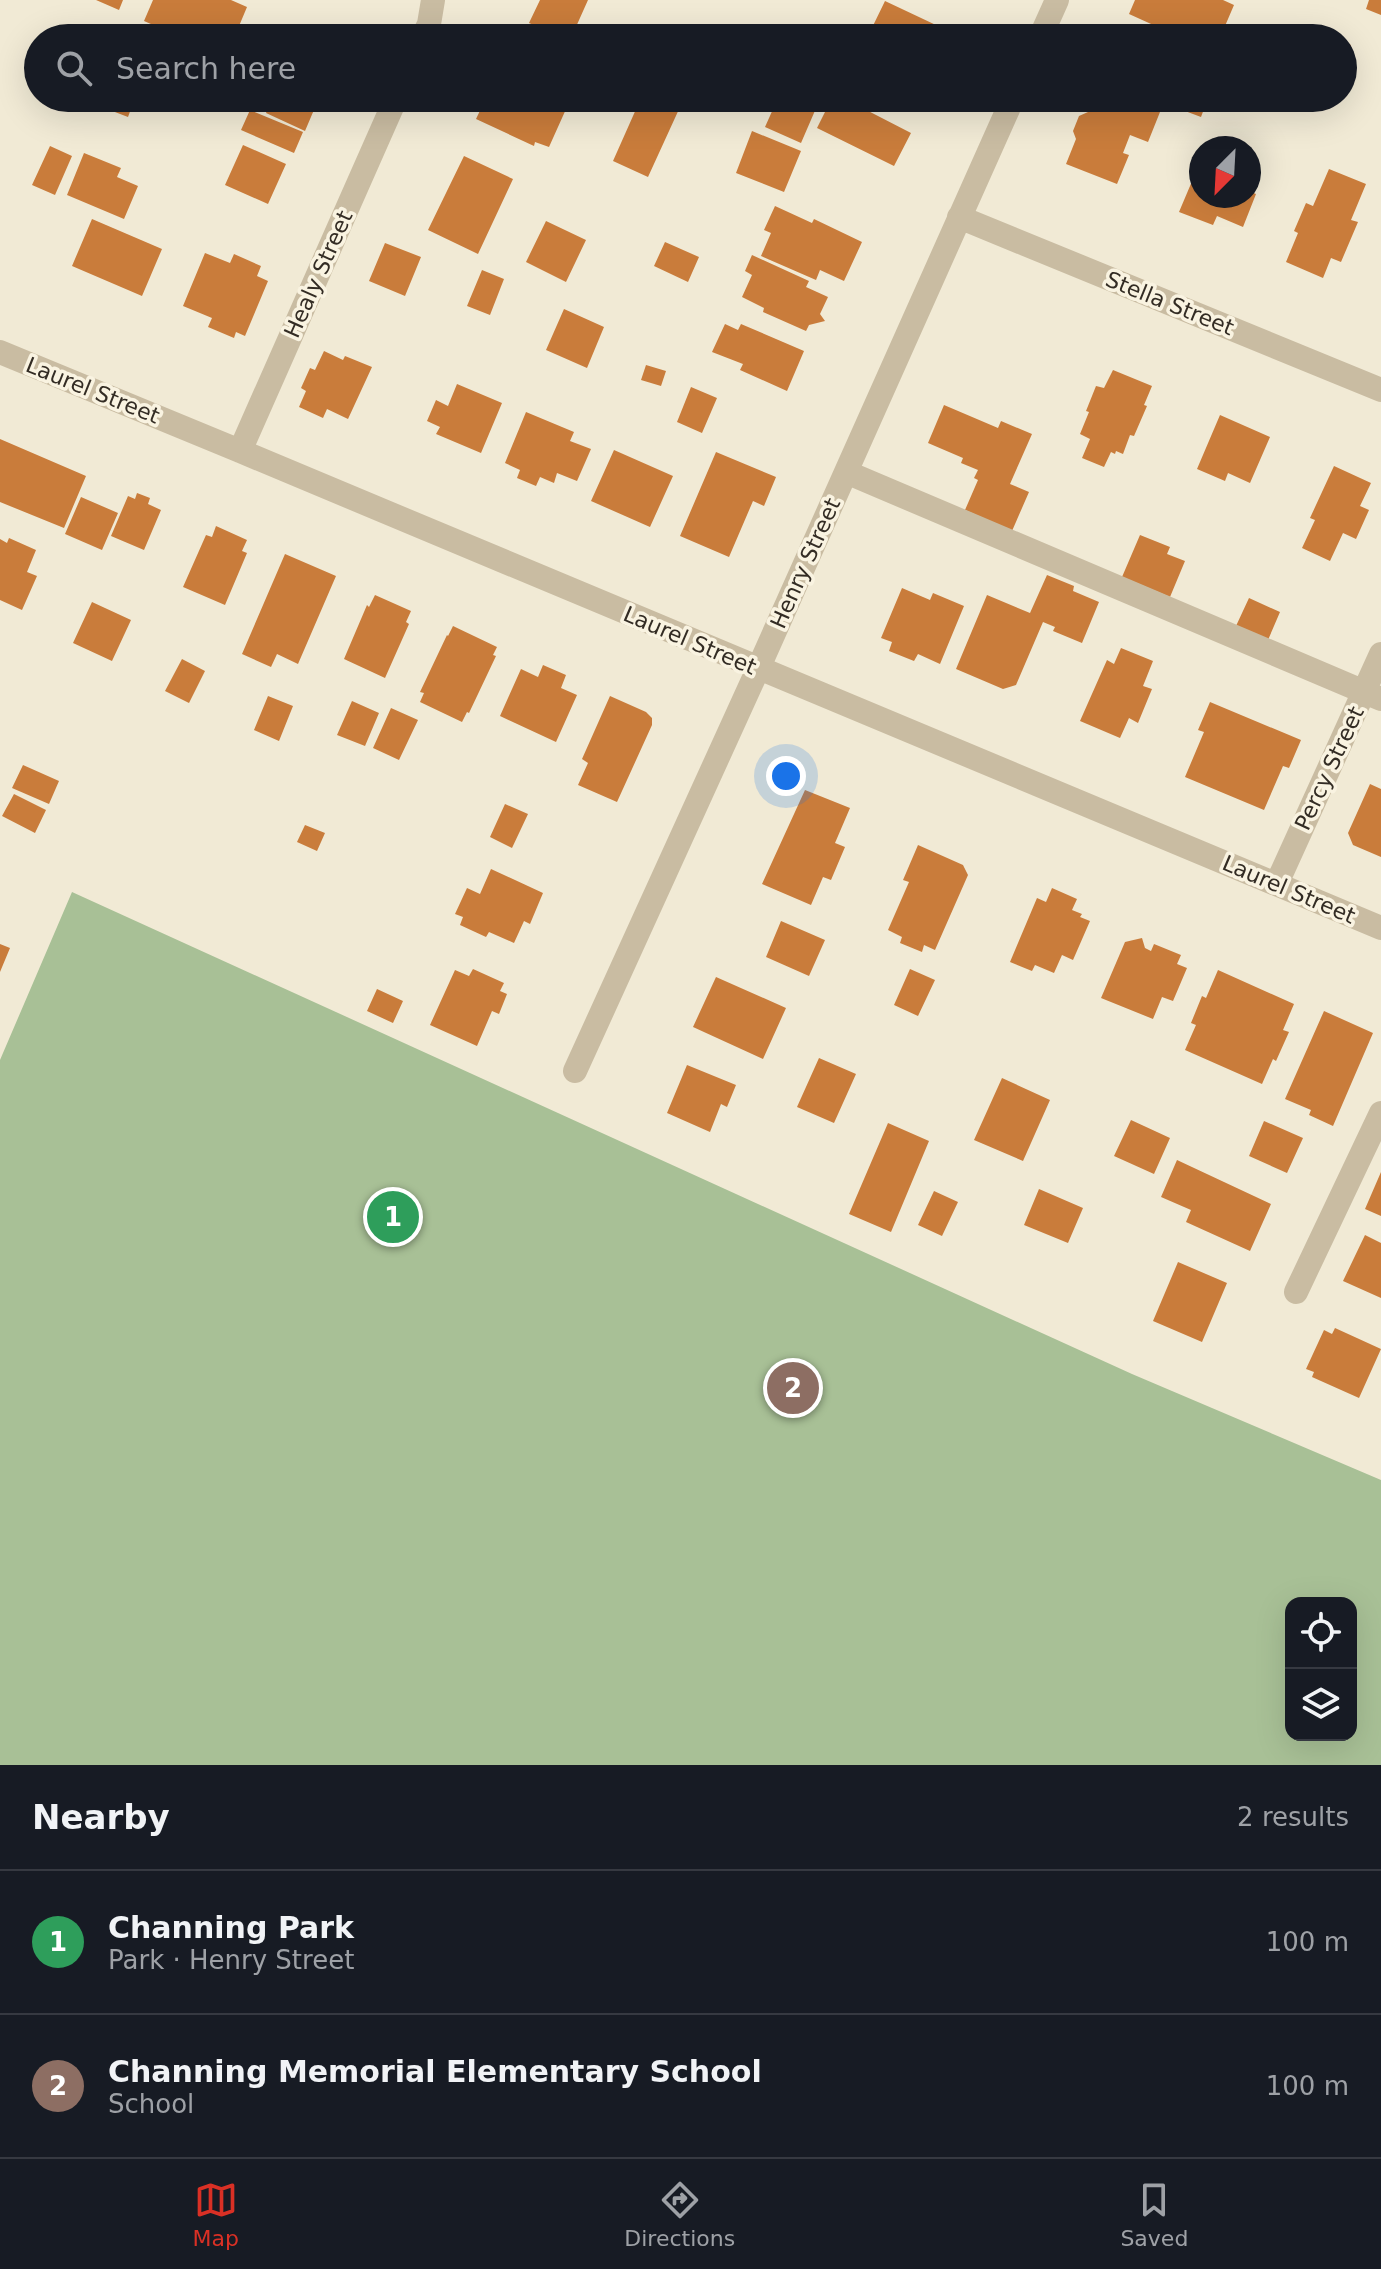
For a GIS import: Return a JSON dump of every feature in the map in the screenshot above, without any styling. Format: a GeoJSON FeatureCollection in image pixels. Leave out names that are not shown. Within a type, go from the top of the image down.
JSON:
{"type":"FeatureCollection","features":[{"type":"Feature","properties":{"kind":"street"},"geometry":{"type":"LineString","coordinates":[[429,24],[433,0]]}},
{"type":"Feature","properties":{"kind":"street"},"geometry":{"type":"LineString","coordinates":[[1046,24],[1057,0]]}},
{"type":"Feature","properties":{"kind":"street","name":"Healy Street"},"geometry":{"type":"LineString","coordinates":[[240,451],[390,112]]}},
{"type":"Feature","properties":{"kind":"street","name":"Henry Street"},"geometry":{"type":"LineString","coordinates":[[575,1071],[1007,112]]}},
{"type":"Feature","properties":{"kind":"street","name":"Stella Street"},"geometry":{"type":"LineString","coordinates":[[959,217],[1381,390]]}},
{"type":"Feature","properties":{"kind":"street","name":"Laurel Street"},"geometry":{"type":"LineString","coordinates":[[0,352],[1381,928]]}},
{"type":"Feature","properties":{"kind":"street"},"geometry":{"type":"LineString","coordinates":[[846,472],[1373,695]]}},
{"type":"Feature","properties":{"kind":"street","name":"Percy Street"},"geometry":{"type":"LineString","coordinates":[[1277,883],[1373,695],[1381,654]]}},
{"type":"Feature","properties":{"kind":"street"},"geometry":{"type":"LineString","coordinates":[[1296,1292],[1381,1113]]}},
{"type":"Feature","properties":{"kind":"green space"},"geometry":{"type":"Polygon","coordinates":[[[72,892],[1132,1374],[1381,1480],[1381,1765],[0,1765],[0,1060],[72,892]]]}},
{"type":"Feature","properties":{"kind":"building"},"geometry":{"type":"Polygon","coordinates":[[[96,0],[123,0],[119,10],[96,0]]]}},
{"type":"Feature","properties":{"kind":"building"},"geometry":{"type":"Polygon","coordinates":[[[153,0],[231,0],[247,7],[240,24],[151,24],[144,21],[153,0]]]}},
{"type":"Feature","properties":{"kind":"building"},"geometry":{"type":"Polygon","coordinates":[[[540,0],[588,0],[577,24],[529,23],[540,0]]]}},
{"type":"Feature","properties":{"kind":"building"},"geometry":{"type":"Polygon","coordinates":[[[1135,0],[1223,0],[1234,5],[1226,24],[1151,24],[1129,14],[1135,0]]]}},
{"type":"Feature","properties":{"kind":"building"},"geometry":{"type":"Polygon","coordinates":[[[1369,0],[1381,0],[1381,15],[1366,9],[1369,0]]]}},
{"type":"Feature","properties":{"kind":"building"},"geometry":{"type":"Polygon","coordinates":[[[885,1],[934,24],[874,24],[885,1]]]}},
{"type":"Feature","properties":{"kind":"building"},"geometry":{"type":"Polygon","coordinates":[[[249,112],[255,112],[303,132],[294,153],[241,130],[249,112]]]}},
{"type":"Feature","properties":{"kind":"building"},"geometry":{"type":"Polygon","coordinates":[[[266,112],[313,112],[305,131],[266,112]]]}},
{"type":"Feature","properties":{"kind":"building"},"geometry":{"type":"Polygon","coordinates":[[[479,112],[565,112],[549,147],[535,142],[534,146],[476,119],[479,112]]]}},
{"type":"Feature","properties":{"kind":"building"},"geometry":{"type":"Polygon","coordinates":[[[635,112],[678,112],[648,177],[613,161],[635,112]]]}},
{"type":"Feature","properties":{"kind":"building"},"geometry":{"type":"Polygon","coordinates":[[[772,112],[814,112],[801,143],[765,127],[772,112]]]}},
{"type":"Feature","properties":{"kind":"building"},"geometry":{"type":"Polygon","coordinates":[[[825,112],[870,112],[911,133],[894,166],[817,128],[825,112]]]}},
{"type":"Feature","properties":{"kind":"building"},"geometry":{"type":"Polygon","coordinates":[[[1088,112],[1160,112],[1148,142],[1130,135],[1123,153],[1129,155],[1117,184],[1066,164],[1076,139],[1073,131],[1079,116],[1088,112]]]}},
{"type":"Feature","properties":{"kind":"building"},"geometry":{"type":"Polygon","coordinates":[[[752,131],[801,151],[784,192],[736,173],[752,131]]]}},
{"type":"Feature","properties":{"kind":"building"},"geometry":{"type":"Polygon","coordinates":[[[243,145],[286,164],[268,204],[225,185],[243,145]]]}},
{"type":"Feature","properties":{"kind":"building"},"geometry":{"type":"Polygon","coordinates":[[[50,146],[72,156],[55,195],[32,185],[50,146]]]}},
{"type":"Feature","properties":{"kind":"building"},"geometry":{"type":"Polygon","coordinates":[[[84,153],[121,168],[117,177],[138,186],[124,219],[67,195],[84,153]]]}},
{"type":"Feature","properties":{"kind":"building"},"geometry":{"type":"Polygon","coordinates":[[[464,156],[513,179],[478,254],[428,230],[464,156]]]}},
{"type":"Feature","properties":{"kind":"building"},"geometry":{"type":"Polygon","coordinates":[[[1329,169],[1366,184],[1351,220],[1358,222],[1341,262],[1331,258],[1323,278],[1286,262],[1306,203],[1313,206],[1329,169]]]}},
{"type":"Feature","properties":{"kind":"building"},"geometry":{"type":"Polygon","coordinates":[[[1189,188],[1189,208],[1250,208],[1243,227],[1217,216],[1213,225],[1179,212],[1189,188]]]}},
{"type":"Feature","properties":{"kind":"building"},"geometry":{"type":"Polygon","coordinates":[[[775,206],[812,223],[814,219],[862,242],[844,281],[820,270],[816,280],[761,256],[771,233],[764,230],[775,206]]]}},
{"type":"Feature","properties":{"kind":"building"},"geometry":{"type":"Polygon","coordinates":[[[92,219],[162,249],[142,296],[72,266],[92,219]]]}},
{"type":"Feature","properties":{"kind":"building"},"geometry":{"type":"Polygon","coordinates":[[[546,221],[586,240],[566,282],[526,262],[546,221]]]}},
{"type":"Feature","properties":{"kind":"building"},"geometry":{"type":"Polygon","coordinates":[[[665,242],[699,257],[688,282],[654,266],[665,242]]]}},
{"type":"Feature","properties":{"kind":"building"},"geometry":{"type":"Polygon","coordinates":[[[385,243],[421,257],[405,296],[369,281],[385,243]]]}},
{"type":"Feature","properties":{"kind":"building"},"geometry":{"type":"Polygon","coordinates":[[[205,253],[230,263],[234,254],[261,266],[257,276],[268,281],[245,336],[236,332],[234,338],[208,327],[212,318],[183,306],[205,253]]]}},
{"type":"Feature","properties":{"kind":"building"},"geometry":{"type":"Polygon","coordinates":[[[752,255],[809,281],[806,287],[828,297],[820,314],[825,321],[809,325],[806,331],[763,312],[764,308],[742,297],[752,275],[745,271],[752,255]]]}},
{"type":"Feature","properties":{"kind":"building"},"geometry":{"type":"Polygon","coordinates":[[[482,270],[504,279],[490,315],[467,306],[482,270]]]}},
{"type":"Feature","properties":{"kind":"building"},"geometry":{"type":"Polygon","coordinates":[[[564,309],[604,327],[587,368],[546,350],[564,309]]]}},
{"type":"Feature","properties":{"kind":"building"},"geometry":{"type":"Polygon","coordinates":[[[725,324],[738,330],[741,324],[804,351],[787,391],[740,370],[743,364],[712,352],[725,324]]]}},
{"type":"Feature","properties":{"kind":"building"},"geometry":{"type":"Polygon","coordinates":[[[324,351],[343,360],[345,356],[372,367],[348,419],[327,409],[323,418],[299,407],[306,391],[301,388],[310,368],[315,370],[324,351]]]}},
{"type":"Feature","properties":{"kind":"building"},"geometry":{"type":"Polygon","coordinates":[[[646,365],[666,371],[661,386],[641,380],[646,365]]]}},
{"type":"Feature","properties":{"kind":"building"},"geometry":{"type":"Polygon","coordinates":[[[1113,370],[1152,386],[1134,436],[1130,435],[1123,454],[1111,452],[1104,467],[1082,458],[1090,439],[1080,434],[1096,386],[1104,388],[1113,370]]]}},
{"type":"Feature","properties":{"kind":"building"},"geometry":{"type":"Polygon","coordinates":[[[457,384],[502,403],[481,453],[436,434],[440,427],[427,421],[436,400],[448,406],[457,384]]]}},
{"type":"Feature","properties":{"kind":"building"},"geometry":{"type":"Polygon","coordinates":[[[691,387],[717,398],[702,433],[677,422],[691,387]]]}},
{"type":"Feature","properties":{"kind":"building"},"geometry":{"type":"Polygon","coordinates":[[[944,405],[998,428],[1001,421],[1032,434],[1010,484],[1029,492],[1012,531],[965,510],[978,480],[974,478],[978,470],[961,463],[963,458],[928,443],[944,405]]]}},
{"type":"Feature","properties":{"kind":"building"},"geometry":{"type":"Polygon","coordinates":[[[526,412],[574,432],[570,441],[591,449],[577,481],[557,473],[554,483],[540,477],[536,486],[517,478],[520,470],[505,463],[526,412]]]}},
{"type":"Feature","properties":{"kind":"building"},"geometry":{"type":"Polygon","coordinates":[[[1220,415],[1270,437],[1250,483],[1228,473],[1225,481],[1197,469],[1220,415]]]}},
{"type":"Feature","properties":{"kind":"building"},"geometry":{"type":"Polygon","coordinates":[[[0,439],[86,476],[64,528],[0,502],[0,439]]]}},
{"type":"Feature","properties":{"kind":"building"},"geometry":{"type":"Polygon","coordinates":[[[614,450],[673,476],[650,527],[591,501],[614,450]]]}},
{"type":"Feature","properties":{"kind":"building"},"geometry":{"type":"Polygon","coordinates":[[[716,452],[776,477],[764,506],[753,501],[729,557],[680,536],[716,452]]]}},
{"type":"Feature","properties":{"kind":"building"},"geometry":{"type":"Polygon","coordinates":[[[1334,466],[1371,483],[1360,506],[1369,510],[1356,539],[1343,533],[1330,561],[1302,548],[1315,520],[1310,518],[1334,466]]]}},
{"type":"Feature","properties":{"kind":"building"},"geometry":{"type":"Polygon","coordinates":[[[137,493],[150,498],[148,504],[161,510],[144,550],[111,536],[128,496],[135,499],[137,493]]]}},
{"type":"Feature","properties":{"kind":"building"},"geometry":{"type":"Polygon","coordinates":[[[81,497],[118,513],[102,550],[65,534],[81,497]]]}},
{"type":"Feature","properties":{"kind":"building"},"geometry":{"type":"Polygon","coordinates":[[[216,526],[247,540],[242,551],[247,553],[225,605],[183,587],[206,535],[212,537],[216,526]]]}},
{"type":"Feature","properties":{"kind":"building"},"geometry":{"type":"Polygon","coordinates":[[[1140,535],[1170,547],[1167,554],[1185,561],[1170,597],[1122,577],[1140,535]]]}},
{"type":"Feature","properties":{"kind":"building"},"geometry":{"type":"Polygon","coordinates":[[[9,538],[36,550],[27,572],[37,576],[22,610],[0,600],[0,539],[7,543],[9,538]]]}},
{"type":"Feature","properties":{"kind":"building"},"geometry":{"type":"Polygon","coordinates":[[[285,554],[336,576],[298,664],[277,654],[271,667],[242,654],[285,554]]]}},
{"type":"Feature","properties":{"kind":"building"},"geometry":{"type":"Polygon","coordinates":[[[1047,575],[1074,586],[1073,591],[1099,602],[1082,643],[1053,631],[1055,627],[1043,622],[1016,685],[1003,689],[956,669],[987,595],[1030,613],[1047,575]]]}},
{"type":"Feature","properties":{"kind":"building"},"geometry":{"type":"Polygon","coordinates":[[[902,588],[930,600],[933,593],[964,606],[940,664],[918,654],[914,661],[889,651],[892,642],[881,638],[902,588]]]}},
{"type":"Feature","properties":{"kind":"building"},"geometry":{"type":"Polygon","coordinates":[[[375,595],[411,611],[406,622],[409,624],[385,678],[344,659],[367,605],[369,607],[375,595]]]}},
{"type":"Feature","properties":{"kind":"building"},"geometry":{"type":"Polygon","coordinates":[[[1249,598],[1280,612],[1268,640],[1236,626],[1249,598]]]}},
{"type":"Feature","properties":{"kind":"building"},"geometry":{"type":"Polygon","coordinates":[[[92,602],[131,620],[112,661],[73,643],[92,602]]]}},
{"type":"Feature","properties":{"kind":"building"},"geometry":{"type":"Polygon","coordinates":[[[453,626],[497,647],[493,655],[496,656],[462,722],[420,702],[424,693],[420,692],[453,626]]]}},
{"type":"Feature","properties":{"kind":"building"},"geometry":{"type":"Polygon","coordinates":[[[1121,648],[1153,661],[1143,686],[1152,689],[1138,723],[1129,718],[1120,738],[1080,721],[1107,660],[1114,664],[1121,648]]]}},
{"type":"Feature","properties":{"kind":"building"},"geometry":{"type":"Polygon","coordinates":[[[182,659],[205,671],[189,703],[165,691],[182,659]]]}},
{"type":"Feature","properties":{"kind":"building"},"geometry":{"type":"Polygon","coordinates":[[[543,665],[566,675],[561,688],[577,695],[556,742],[500,716],[521,669],[538,677],[543,665]]]}},
{"type":"Feature","properties":{"kind":"building"},"geometry":{"type":"Polygon","coordinates":[[[268,696],[293,706],[279,741],[254,730],[268,696]]]}},
{"type":"Feature","properties":{"kind":"building"},"geometry":{"type":"Polygon","coordinates":[[[610,696],[646,712],[652,718],[652,725],[617,802],[578,785],[588,763],[582,759],[610,696]]]}},
{"type":"Feature","properties":{"kind":"building"},"geometry":{"type":"Polygon","coordinates":[[[352,701],[379,713],[365,746],[337,735],[352,701]]]}},
{"type":"Feature","properties":{"kind":"building"},"geometry":{"type":"Polygon","coordinates":[[[1210,702],[1301,740],[1289,768],[1283,766],[1264,810],[1185,777],[1204,732],[1198,730],[1210,702]]]}},
{"type":"Feature","properties":{"kind":"building"},"geometry":{"type":"Polygon","coordinates":[[[391,708],[418,720],[399,760],[373,748],[391,708]]]}},
{"type":"Feature","properties":{"kind":"building"},"geometry":{"type":"Polygon","coordinates":[[[23,765],[59,781],[49,804],[12,788],[23,765]]]}},
{"type":"Feature","properties":{"kind":"building"},"geometry":{"type":"Polygon","coordinates":[[[1370,784],[1381,789],[1381,857],[1353,845],[1348,833],[1370,784]]]}},
{"type":"Feature","properties":{"kind":"building"},"geometry":{"type":"Polygon","coordinates":[[[805,790],[850,808],[835,843],[845,847],[831,880],[823,877],[811,905],[762,884],[805,790]]]}},
{"type":"Feature","properties":{"kind":"building"},"geometry":{"type":"Polygon","coordinates":[[[14,794],[46,810],[35,833],[2,816],[14,794]]]}},
{"type":"Feature","properties":{"kind":"building"},"geometry":{"type":"Polygon","coordinates":[[[505,804],[528,814],[512,848],[490,837],[505,804]]]}},
{"type":"Feature","properties":{"kind":"building"},"geometry":{"type":"Polygon","coordinates":[[[305,825],[325,833],[317,851],[297,842],[305,825]]]}},
{"type":"Feature","properties":{"kind":"building"},"geometry":{"type":"Polygon","coordinates":[[[918,845],[963,865],[968,875],[935,950],[924,945],[922,952],[900,943],[902,937],[888,930],[909,882],[903,880],[918,845]]]}},
{"type":"Feature","properties":{"kind":"building"},"geometry":{"type":"Polygon","coordinates":[[[491,869],[543,893],[530,924],[524,921],[514,943],[489,932],[486,937],[460,925],[463,917],[455,914],[467,888],[480,894],[491,869]]]}},
{"type":"Feature","properties":{"kind":"building"},"geometry":{"type":"Polygon","coordinates":[[[1052,888],[1077,899],[1072,910],[1090,921],[1073,960],[1062,955],[1054,973],[1035,965],[1032,971],[1010,962],[1037,898],[1046,902],[1052,888]]]}},
{"type":"Feature","properties":{"kind":"building"},"geometry":{"type":"Polygon","coordinates":[[[781,921],[825,940],[809,976],[766,957],[781,921]]]}},
{"type":"Feature","properties":{"kind":"building"},"geometry":{"type":"Polygon","coordinates":[[[1142,938],[1145,948],[1151,951],[1154,944],[1181,955],[1177,964],[1187,968],[1173,1001],[1162,997],[1153,1019],[1101,998],[1125,942],[1142,938]]]}},
{"type":"Feature","properties":{"kind":"building"},"geometry":{"type":"Polygon","coordinates":[[[0,944],[10,948],[0,972],[0,944]]]}},
{"type":"Feature","properties":{"kind":"building"},"geometry":{"type":"Polygon","coordinates":[[[473,969],[504,983],[500,991],[507,994],[499,1014],[492,1011],[477,1046],[430,1025],[455,970],[469,976],[473,969]]]}},
{"type":"Feature","properties":{"kind":"building"},"geometry":{"type":"Polygon","coordinates":[[[910,969],[935,980],[918,1016],[894,1005],[910,969]]]}},
{"type":"Feature","properties":{"kind":"building"},"geometry":{"type":"Polygon","coordinates":[[[1218,970],[1294,1004],[1283,1030],[1289,1032],[1262,1084],[1185,1050],[1196,1025],[1191,1023],[1202,996],[1206,998],[1218,970]]]}},
{"type":"Feature","properties":{"kind":"building"},"geometry":{"type":"Polygon","coordinates":[[[716,977],[786,1008],[763,1059],[693,1027],[716,977]]]}},
{"type":"Feature","properties":{"kind":"building"},"geometry":{"type":"Polygon","coordinates":[[[377,989],[403,1001],[393,1023],[367,1011],[377,989]]]}},
{"type":"Feature","properties":{"kind":"building"},"geometry":{"type":"Polygon","coordinates":[[[1324,1011],[1373,1033],[1333,1126],[1309,1115],[1311,1110],[1285,1099],[1324,1011]]]}},
{"type":"Feature","properties":{"kind":"building"},"geometry":{"type":"Polygon","coordinates":[[[819,1058],[856,1074],[834,1123],[797,1107],[819,1058]]]}},
{"type":"Feature","properties":{"kind":"building"},"geometry":{"type":"Polygon","coordinates":[[[687,1065],[736,1085],[727,1107],[721,1104],[710,1132],[667,1113],[687,1065]]]}},
{"type":"Feature","properties":{"kind":"building"},"geometry":{"type":"Polygon","coordinates":[[[1002,1078],[1050,1100],[1023,1161],[974,1140],[1002,1078]]]}},
{"type":"Feature","properties":{"kind":"building"},"geometry":{"type":"Polygon","coordinates":[[[1131,1120],[1170,1138],[1154,1174],[1114,1156],[1131,1120]]]}},
{"type":"Feature","properties":{"kind":"building"},"geometry":{"type":"Polygon","coordinates":[[[1264,1121],[1303,1138],[1287,1173],[1249,1156],[1264,1121]]]}},
{"type":"Feature","properties":{"kind":"building"},"geometry":{"type":"Polygon","coordinates":[[[888,1123],[929,1141],[891,1232],[849,1214],[888,1123]]]}},
{"type":"Feature","properties":{"kind":"building"},"geometry":{"type":"Polygon","coordinates":[[[1177,1160],[1271,1204],[1250,1251],[1186,1222],[1191,1210],[1161,1197],[1177,1160]]]}},
{"type":"Feature","properties":{"kind":"building"},"geometry":{"type":"Polygon","coordinates":[[[1381,1172],[1381,1216],[1365,1209],[1381,1172]]]}},
{"type":"Feature","properties":{"kind":"building"},"geometry":{"type":"Polygon","coordinates":[[[1039,1189],[1083,1208],[1068,1243],[1024,1225],[1039,1189]]]}},
{"type":"Feature","properties":{"kind":"building"},"geometry":{"type":"Polygon","coordinates":[[[934,1191],[958,1202],[942,1236],[918,1225],[934,1191]]]}},
{"type":"Feature","properties":{"kind":"building"},"geometry":{"type":"Polygon","coordinates":[[[1365,1235],[1381,1243],[1381,1298],[1343,1281],[1365,1235]]]}},
{"type":"Feature","properties":{"kind":"building"},"geometry":{"type":"Polygon","coordinates":[[[1178,1262],[1227,1283],[1202,1342],[1153,1321],[1178,1262]]]}},
{"type":"Feature","properties":{"kind":"building"},"geometry":{"type":"Polygon","coordinates":[[[1335,1328],[1381,1349],[1359,1398],[1312,1377],[1314,1372],[1306,1369],[1324,1330],[1332,1334],[1335,1328]]]}},
{"type":"Feature","properties":{"kind":"place","name":"Channing Park"},"geometry":{"type":"Point","coordinates":[393,1217]}},
{"type":"Feature","properties":{"kind":"place","name":"Channing Memorial Elementary School"},"geometry":{"type":"Point","coordinates":[793,1388]}}]}
